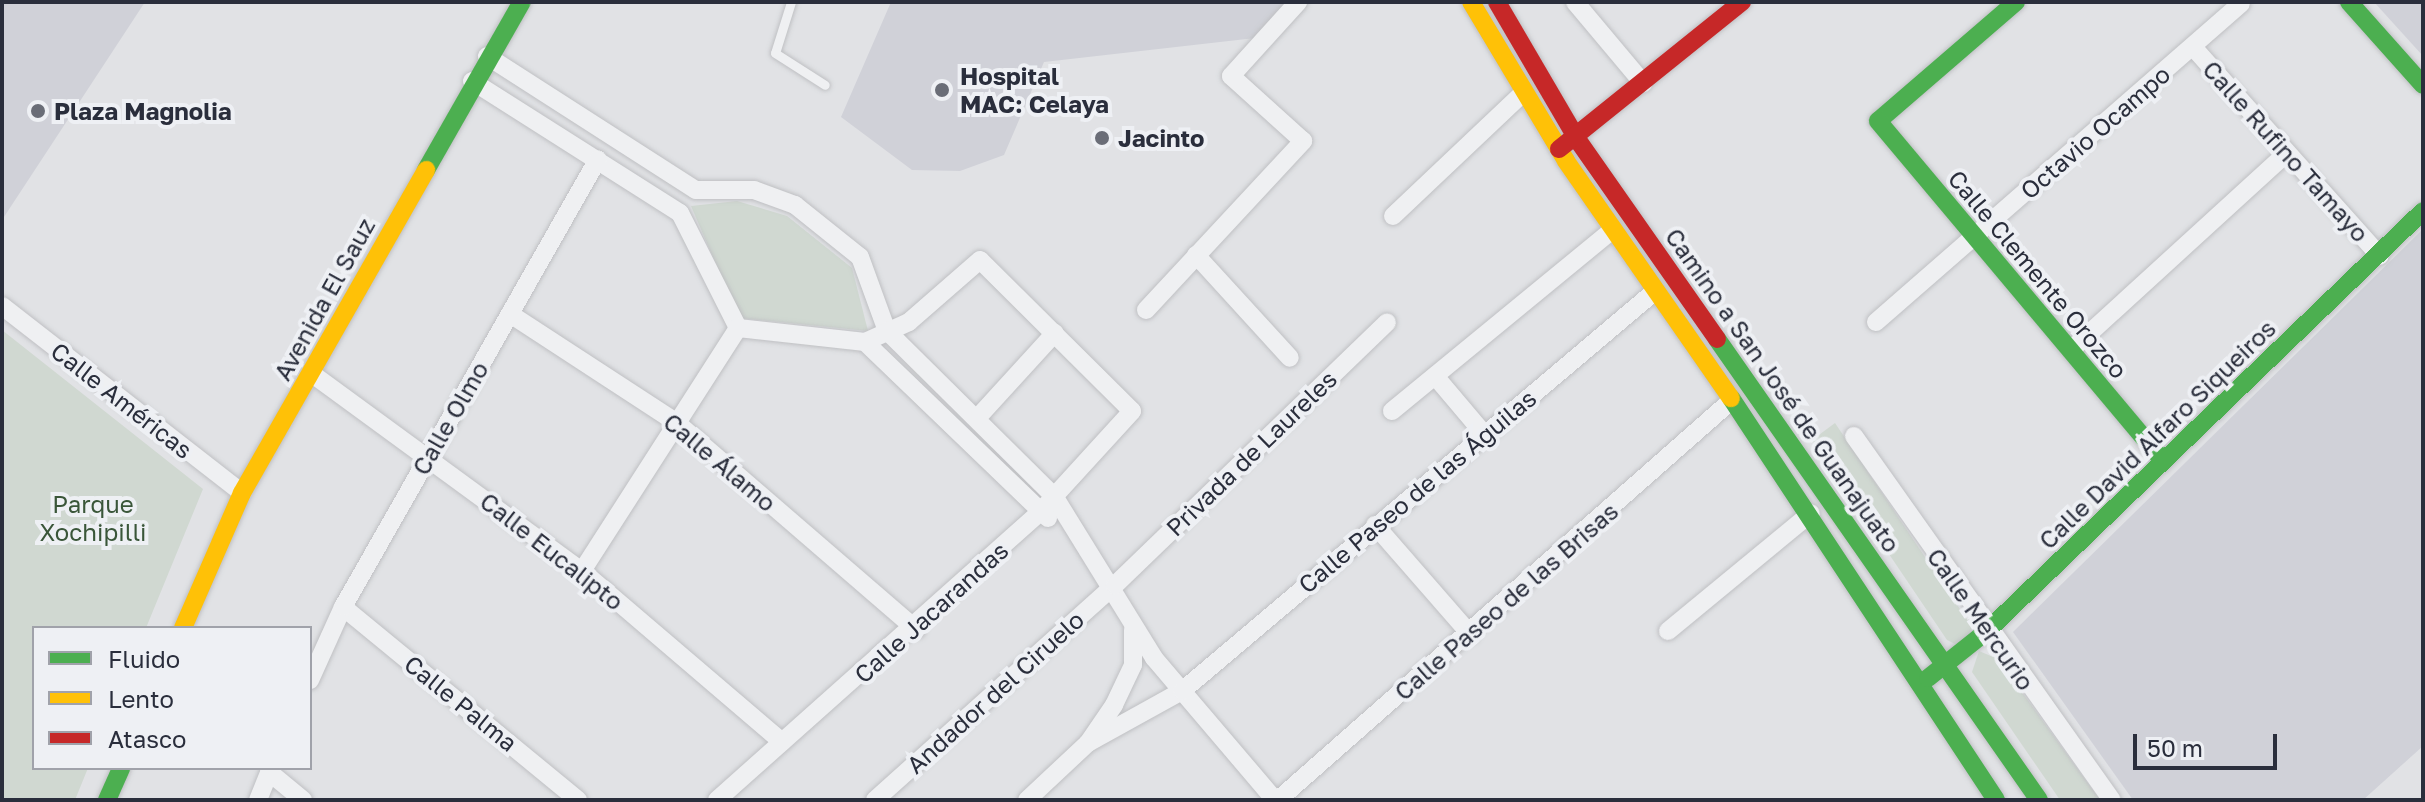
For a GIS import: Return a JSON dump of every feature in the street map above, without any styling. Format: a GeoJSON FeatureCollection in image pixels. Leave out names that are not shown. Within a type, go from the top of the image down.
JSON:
{"type":"FeatureCollection","features":[{"type":"Feature","properties":{"kind":"main road","name":"Avenida El Sauz"},"geometry":{"type":"LineString","coordinates":[[184,626],[242,493],[472,81],[522,2]]}},
{"type":"Feature","properties":{"kind":"main road","name":"Camino a San José de Guanajuato"},"geometry":{"type":"LineString","coordinates":[[1471,2],[1559,149],[1612,230],[1811,513],[1919,686],[1996,800]]}},
{"type":"Feature","properties":{"kind":"main road","name":"Camino a San José de Guanajuato"},"geometry":{"type":"LineString","coordinates":[[1497,2],[1577,139],[1844,515],[2039,800]]}},
{"type":"Feature","properties":{"kind":"main road"},"geometry":{"type":"LineString","coordinates":[[1559,149],[1577,139],[1742,2]]}},
{"type":"Feature","properties":{"kind":"main road","name":"Calle Clemente Orozco"},"geometry":{"type":"LineString","coordinates":[[2016,2],[1878,121],[2162,459]]}},
{"type":"Feature","properties":{"kind":"main road"},"geometry":{"type":"LineString","coordinates":[[2349,2],[2423,85]]}},
{"type":"Feature","properties":{"kind":"main road","name":"Calle David Alfaro Siqueiros"},"geometry":{"type":"LineString","coordinates":[[1919,686],[1987,631],[2162,459],[2380,256],[2423,211]]}},
{"type":"Feature","properties":{"kind":"main road"},"geometry":{"type":"LineString","coordinates":[[1732,400],[1740,394],[1757,404],[1826,504],[1844,515]]}},
{"type":"Feature","properties":{"kind":"main road"},"geometry":{"type":"LineString","coordinates":[[107,800],[120,770]]}},
{"type":"Feature","properties":{"kind":"street"},"geometry":{"type":"LineString","coordinates":[[1146,310],[1303,141],[1231,76],[1298,2]]}},
{"type":"Feature","properties":{"kind":"street"},"geometry":{"type":"LineString","coordinates":[[1575,2],[1643,83]]}},
{"type":"Feature","properties":{"kind":"street","name":"Octavio Ocampo"},"geometry":{"type":"LineString","coordinates":[[1876,322],[2241,4]]}},
{"type":"Feature","properties":{"kind":"street","name":"Calle Rufino Tamayo"},"geometry":{"type":"LineString","coordinates":[[2193,47],[2380,256]]}},
{"type":"Feature","properties":{"kind":"street"},"geometry":{"type":"LineString","coordinates":[[487,56],[696,190],[754,190],[795,205],[860,257],[887,331],[980,415],[1054,496],[1069,529],[1115,585],[1133,625],[1182,691],[1276,800]]}},
{"type":"Feature","properties":{"kind":"street"},"geometry":{"type":"LineString","coordinates":[[472,81],[680,213],[738,328]]}},
{"type":"Feature","properties":{"kind":"street"},"geometry":{"type":"LineString","coordinates":[[1393,216],[1524,92]]}},
{"type":"Feature","properties":{"kind":"street"},"geometry":{"type":"LineString","coordinates":[[2071,350],[2287,153]]}},
{"type":"Feature","properties":{"kind":"street","name":"Calle Olmo"},"geometry":{"type":"LineString","coordinates":[[312,676],[343,607],[598,159]]}},
{"type":"Feature","properties":{"kind":"street"},"geometry":{"type":"LineString","coordinates":[[1392,411],[1612,230]]}},
{"type":"Feature","properties":{"kind":"street"},"geometry":{"type":"LineString","coordinates":[[1196,255],[1290,358]]}},
{"type":"Feature","properties":{"kind":"street"},"geometry":{"type":"LineString","coordinates":[[738,328],[865,342],[909,322],[980,260],[1055,333],[980,415]]}},
{"type":"Feature","properties":{"kind":"street","name":"Calle Paseo de las Águilas"},"geometry":{"type":"LineString","coordinates":[[1088,743],[1182,691],[1654,292]]}},
{"type":"Feature","properties":{"kind":"street","name":"Calle Américas"},"geometry":{"type":"LineString","coordinates":[[2,306],[242,493]]}},
{"type":"Feature","properties":{"kind":"street","name":"Calle Álamo"},"geometry":{"type":"LineString","coordinates":[[510,314],[677,423],[916,629]]}},
{"type":"Feature","properties":{"kind":"street","name":"Privada de Laureles"},"geometry":{"type":"LineString","coordinates":[[1115,585],[1387,322]]}},
{"type":"Feature","properties":{"kind":"street"},"geometry":{"type":"LineString","coordinates":[[582,571],[738,328]]}},
{"type":"Feature","properties":{"kind":"street","name":"Calle Jacarandas"},"geometry":{"type":"LineString","coordinates":[[717,800],[916,629],[1039,513],[1132,411],[1055,333]]}},
{"type":"Feature","properties":{"kind":"street"},"geometry":{"type":"LineString","coordinates":[[865,342],[1039,513],[1069,529]]}},
{"type":"Feature","properties":{"kind":"street","name":"Calle Eucalipto"},"geometry":{"type":"LineString","coordinates":[[311,373],[582,571],[782,742]]}},
{"type":"Feature","properties":{"kind":"street"},"geometry":{"type":"LineString","coordinates":[[1435,376],[1484,434]]}},
{"type":"Feature","properties":{"kind":"street","name":"Calle Paseo de las Brisas"},"geometry":{"type":"LineString","coordinates":[[1276,800],[1470,634],[1732,400]]}},
{"type":"Feature","properties":{"kind":"street","name":"Calle Mercurio"},"geometry":{"type":"LineString","coordinates":[[1854,436],[1987,631],[2112,800]]}},
{"type":"Feature","properties":{"kind":"street"},"geometry":{"type":"LineString","coordinates":[[1668,631],[1811,513]]}},
{"type":"Feature","properties":{"kind":"street"},"geometry":{"type":"LineString","coordinates":[[1375,525],[1470,634]]}},
{"type":"Feature","properties":{"kind":"street","name":"Andador del Ciruelo"},"geometry":{"type":"LineString","coordinates":[[875,800],[1115,585]]}},
{"type":"Feature","properties":{"kind":"street","name":"Calle Palma"},"geometry":{"type":"LineString","coordinates":[[343,607],[578,800]]}},
{"type":"Feature","properties":{"kind":"street"},"geometry":{"type":"LineString","coordinates":[[1027,800],[1088,743],[1126,684],[1133,625]]}},
{"type":"Feature","properties":{"kind":"street"},"geometry":{"type":"LineString","coordinates":[[258,800],[270,770],[303,800]]}},
{"type":"Feature","properties":{"kind":"lane"},"geometry":{"type":"LineString","coordinates":[[791,2],[775,53],[825,85]]}},
{"type":"Feature","properties":{"kind":"shaded area","name":"Plaza Magnolia"},"geometry":{"type":"Polygon","coordinates":[[[2,2],[145,2],[2,220],[2,2]]]}},
{"type":"Feature","properties":{"kind":"shaded area","name":"Hospital MAC: Celaya"},"geometry":{"type":"Polygon","coordinates":[[[891,2],[1296,2],[1264,37],[1044,62],[1004,155],[960,171],[912,170],[841,117],[891,2]]]}},
{"type":"Feature","properties":{"kind":"shaded area"},"geometry":{"type":"Polygon","coordinates":[[[2374,2],[2423,2],[2423,56],[2374,2]]]}},
{"type":"Feature","properties":{"kind":"shaded area"},"geometry":{"type":"Polygon","coordinates":[[[2423,229],[2423,746],[2363,800],[2133,800],[2013,632],[2423,229]]]}},
{"type":"Feature","properties":{"kind":"green space"},"geometry":{"type":"Polygon","coordinates":[[[737,201],[787,216],[852,268],[868,331],[739,318],[691,206],[737,201]]]}},
{"type":"Feature","properties":{"kind":"green space","name":"Parque Xochipilli"},"geometry":{"type":"Polygon","coordinates":[[[2,330],[203,489],[147,626],[32,626],[32,770],[87,770],[75,800],[2,800],[2,330]]]}},
{"type":"Feature","properties":{"kind":"green space"},"geometry":{"type":"Polygon","coordinates":[[[1835,423],[1972,627],[1963,648],[1947,640],[1812,440],[1835,423]]]}},
{"type":"Feature","properties":{"kind":"green space"},"geometry":{"type":"Polygon","coordinates":[[[1979,651],[1998,659],[2100,800],[2060,800],[1972,672],[1979,651]]]}},
{"type":"Feature","properties":{"kind":"traffic: fast"},"geometry":{"type":"LineString","coordinates":[[426,170],[522,2]]}},
{"type":"Feature","properties":{"kind":"traffic: fast"},"geometry":{"type":"LineString","coordinates":[[2016,2],[1878,121],[2162,459]]}},
{"type":"Feature","properties":{"kind":"traffic: fast"},"geometry":{"type":"LineString","coordinates":[[2349,2],[2423,85]]}},
{"type":"Feature","properties":{"kind":"traffic: fast"},"geometry":{"type":"LineString","coordinates":[[1928,678],[1987,631],[2423,211]]}},
{"type":"Feature","properties":{"kind":"traffic: fast"},"geometry":{"type":"LineString","coordinates":[[1717,339],[2039,800]]}},
{"type":"Feature","properties":{"kind":"traffic: fast"},"geometry":{"type":"LineString","coordinates":[[1731,398],[1996,800]]}},
{"type":"Feature","properties":{"kind":"traffic: fast"},"geometry":{"type":"LineString","coordinates":[[107,800],[120,770]]}},
{"type":"Feature","properties":{"kind":"traffic: slow"},"geometry":{"type":"LineString","coordinates":[[1471,2],[1566,161],[1731,398]]}},
{"type":"Feature","properties":{"kind":"traffic: slow"},"geometry":{"type":"LineString","coordinates":[[184,626],[242,493],[426,170]]}},
{"type":"Feature","properties":{"kind":"traffic: jam"},"geometry":{"type":"LineString","coordinates":[[1497,2],[1577,139],[1717,339]]}},
{"type":"Feature","properties":{"kind":"traffic: jam"},"geometry":{"type":"LineString","coordinates":[[1559,149],[1742,2]]}},
{"type":"Feature","properties":{"kind":"place","name":"Hospital MAC: Celaya"},"geometry":{"type":"Point","coordinates":[942,90]}},
{"type":"Feature","properties":{"kind":"place","name":"Plaza Magnolia"},"geometry":{"type":"Point","coordinates":[38,111]}},
{"type":"Feature","properties":{"kind":"place","name":"Jacinto"},"geometry":{"type":"Point","coordinates":[1102,138]}}]}
